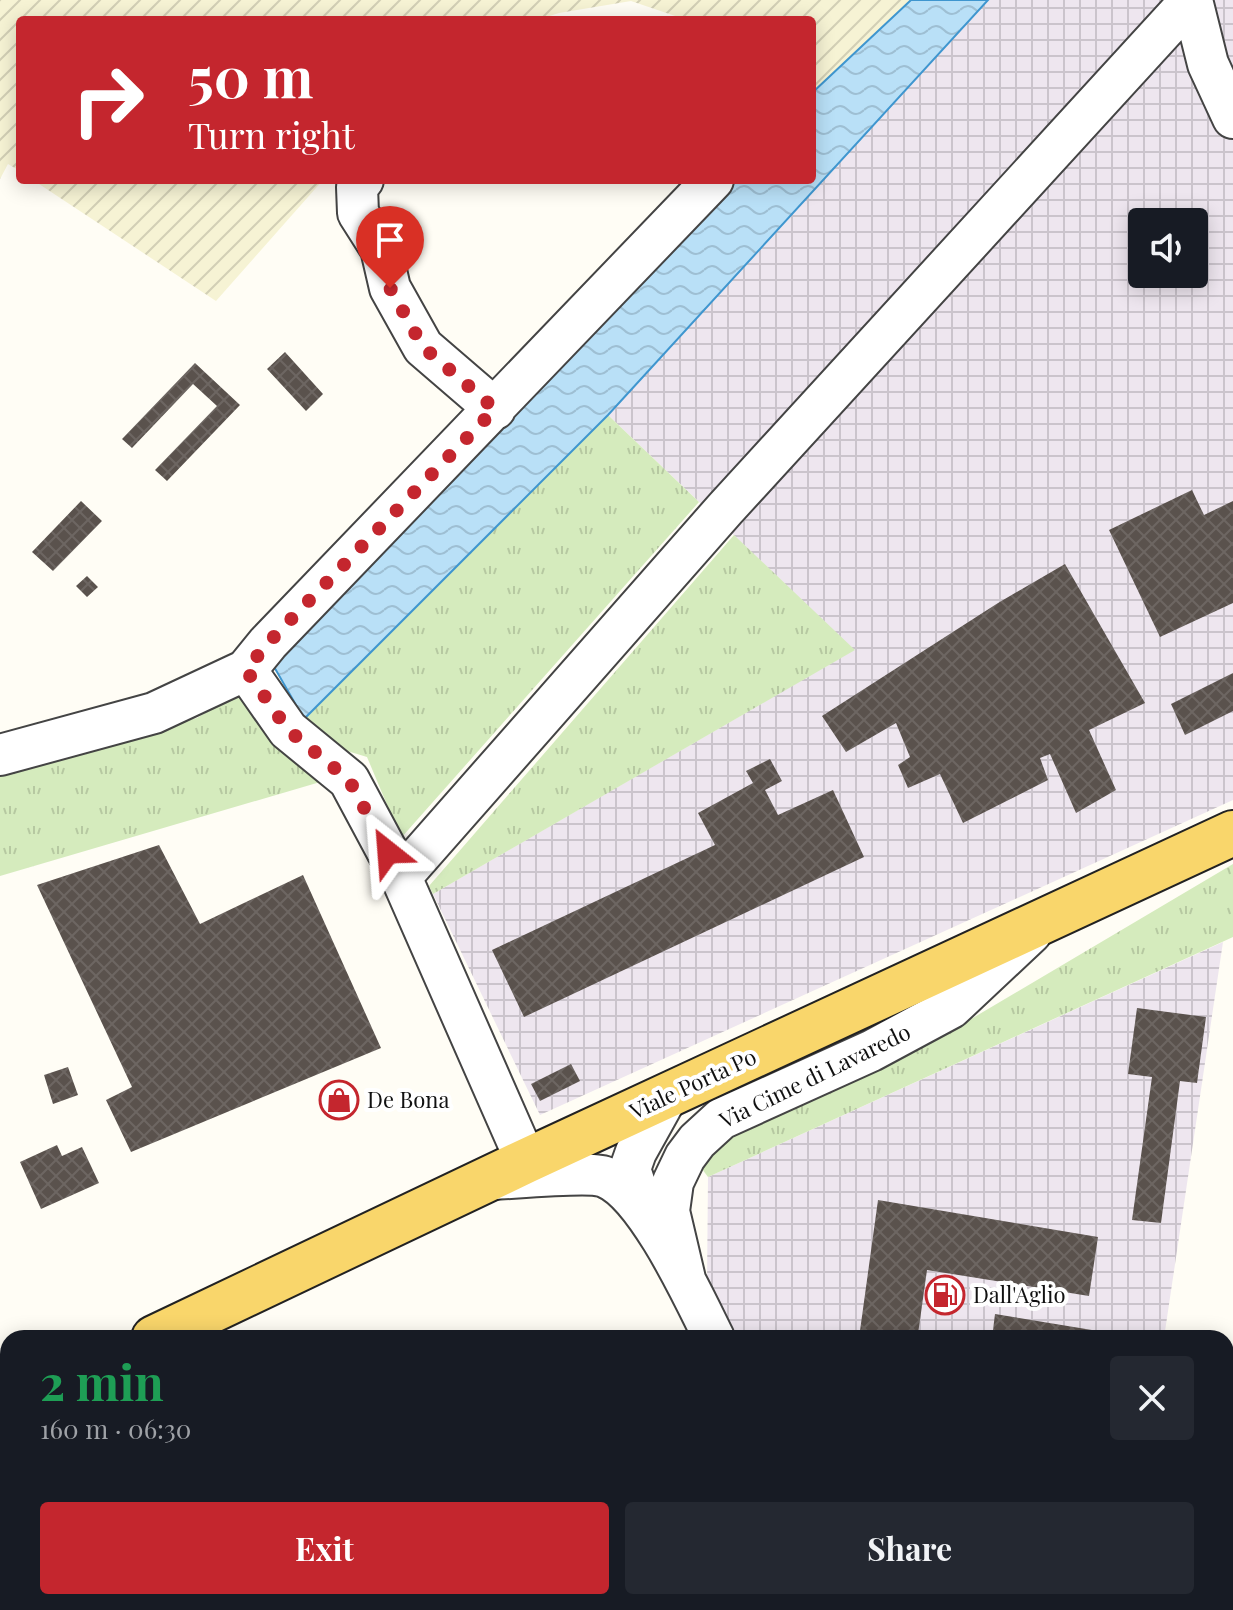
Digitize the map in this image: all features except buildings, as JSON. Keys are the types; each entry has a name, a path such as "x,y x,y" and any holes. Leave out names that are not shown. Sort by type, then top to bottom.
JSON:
{"main road":[{"name":"Viale Porta Po","path":"171,1330 487,1179 1233,833"}],"street":[{"path":"1192,0 1208,64 1233,118"},
{"path":"401,877 725,509 1192,0"},
{"path":"360,184 357,187 358,213 381,249 390,288 423,347 495,409"},
{"path":"0,755 154,713 246,670 268,643 709,184"},
{"path":"246,670 288,730 349,780 401,877 526,1161"},
{"name":"Via Cime di Lavaredo","path":"685,1279 669,1211 673,1182 697,1141 721,1119 871,1051 951,1008 1046,918"},
{"name":"Via Cime di Lavaredo","path":"644,1213 630,1169 666,1098"},
{"name":"Via Cime di Lavaredo","path":"487,1179 603,1176 621,1186 644,1213 685,1279 710,1330"}],"shaded area":[{"path":"0,0 911,0 816,89 816,16 675,16 631,1 550,16 16,16 16,169 8,164 0,179"},
{"path":"988,0 1233,0 1233,800 540,1115 433,894 854,650 608,415"},
{"path":"39,184 319,184 216,301"},
{"path":"1223,942 1165,1330 728,1330 707,1284 708,1177"}],"green space":[{"path":"608,415 699,502 401,838 367,757 334,747 304,719"},
{"path":"734,535 855,650 433,894 429,886"},
{"path":"240,691 327,780 0,876 0,775 31,759 197,718"},
{"path":"1233,864 1233,937 708,1177 702,1169 719,1143 736,1133 939,1038"}],"water":[{"path":"911,0 988,0 608,415 304,719 273,665 724,184 816,184 816,89"}],"place":[{"name":"De Bona","path":"339,1100"},
{"name":"Dall'Aglio","path":"945,1295"}],"route":[{"path":"388,852 349,780 288,730 246,670 268,643 495,409 423,347 390,288"}]}
